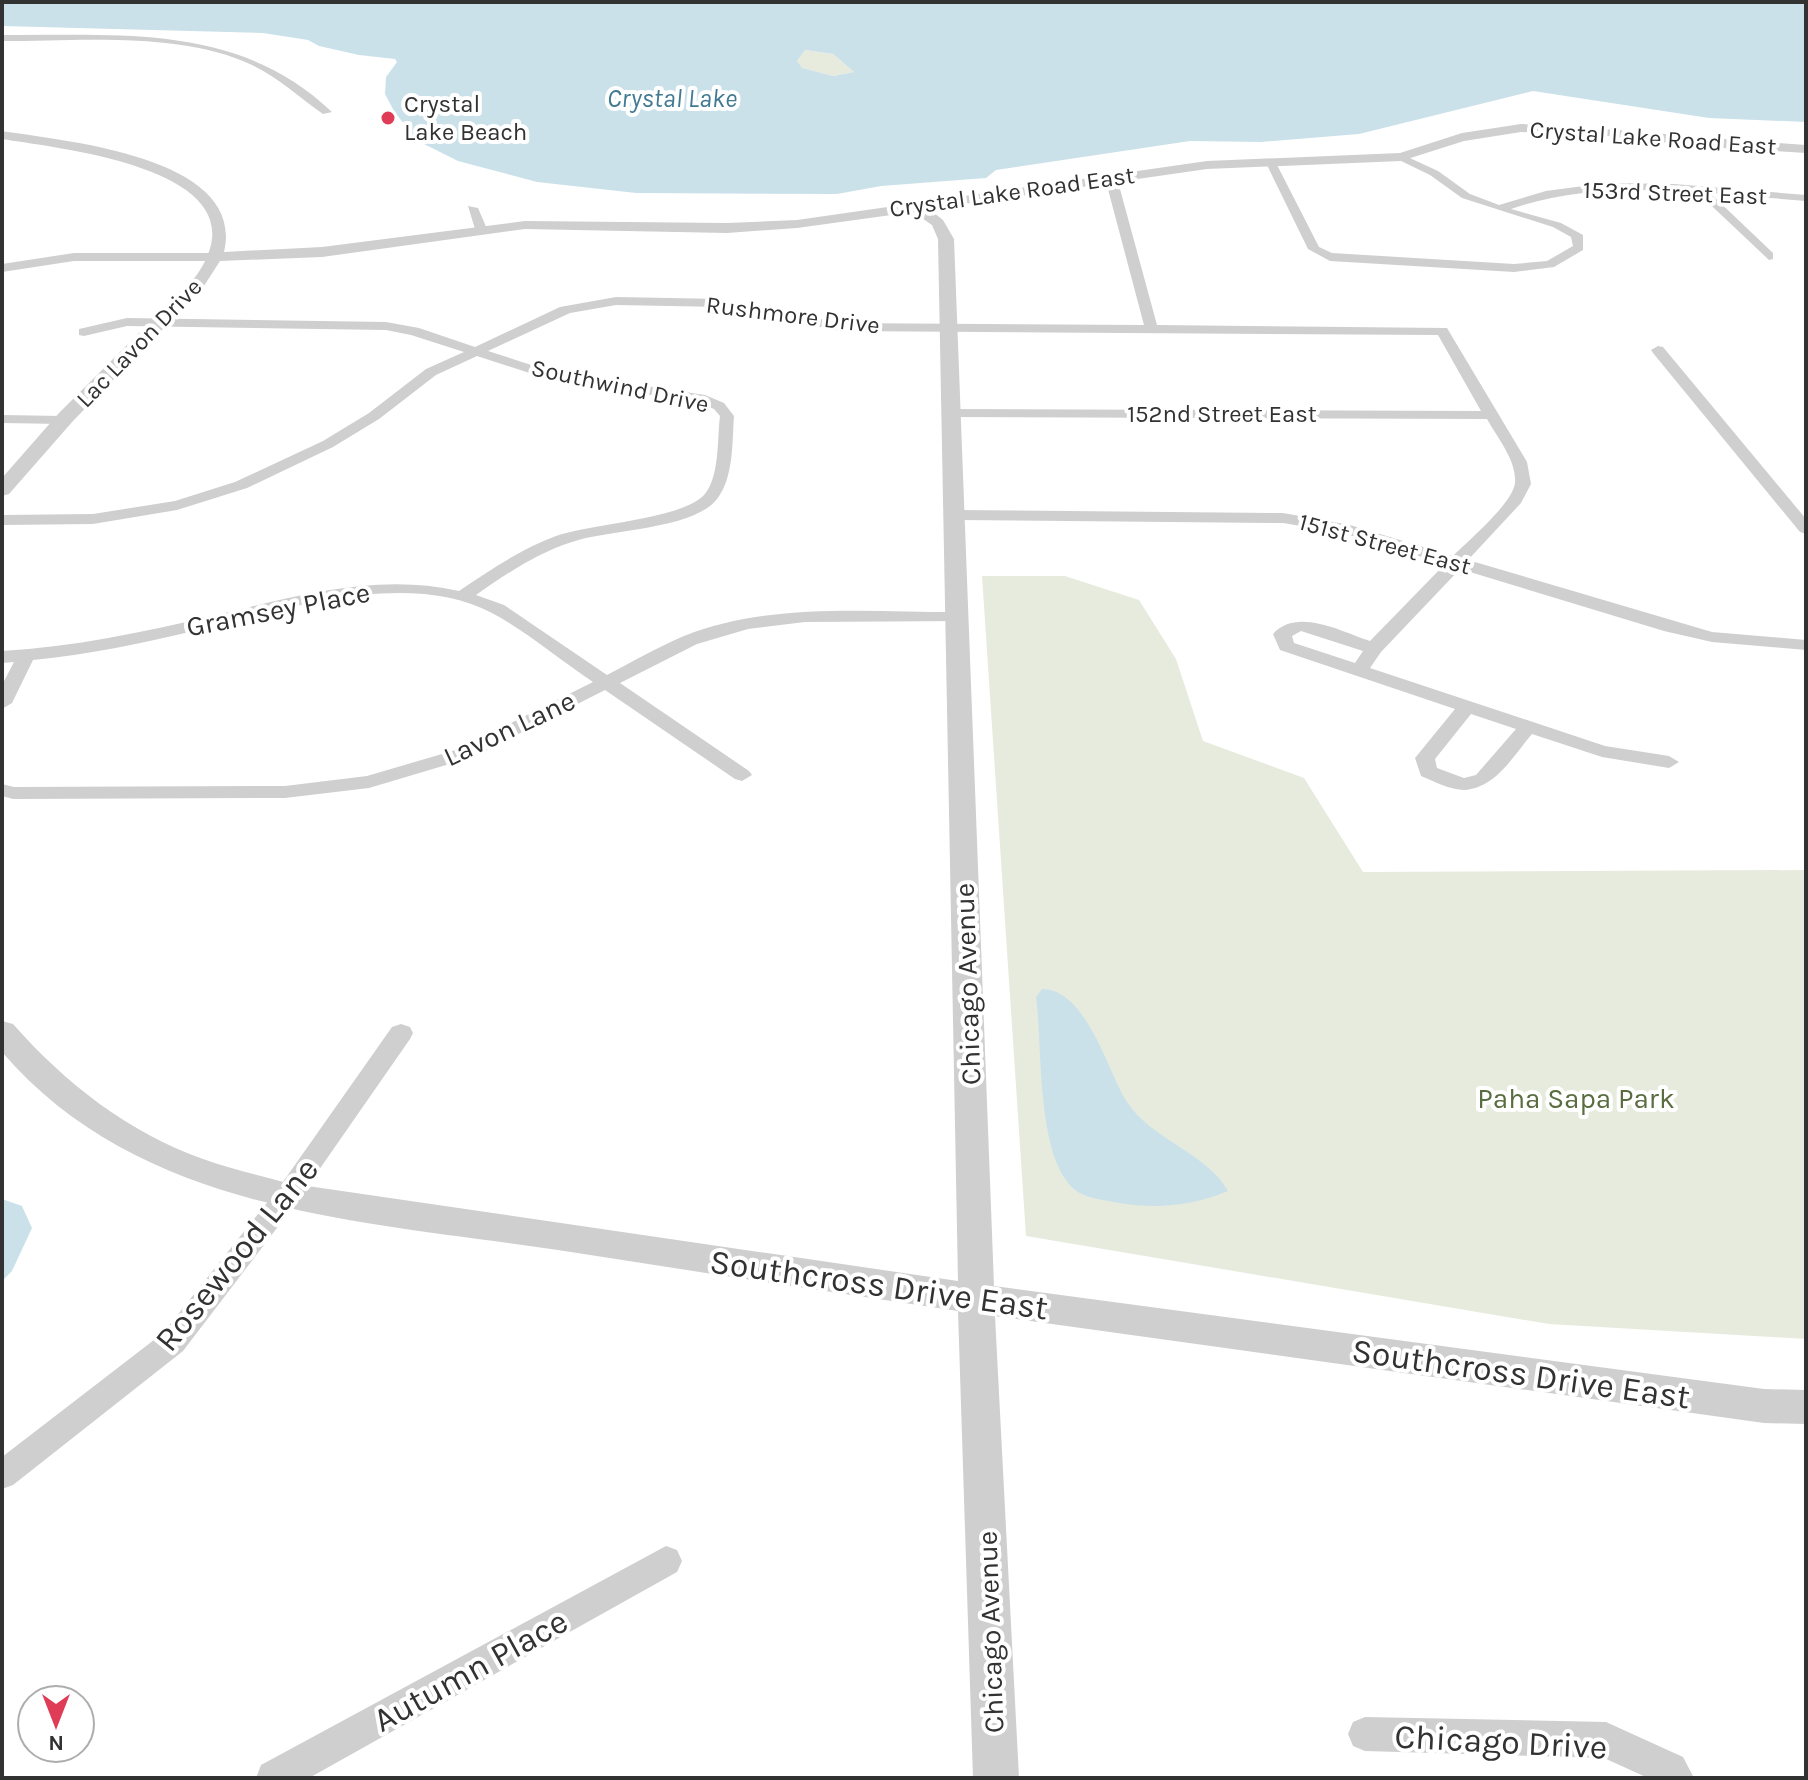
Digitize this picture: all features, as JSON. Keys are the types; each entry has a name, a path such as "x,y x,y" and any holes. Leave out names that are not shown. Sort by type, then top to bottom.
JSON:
{"street":[{"path":"2,38 159,42 226,52 256,63 327,112"},
{"name":"Crystal Lake Road East","path":"215,257 322,252 481,229 574,224 753,227 832,219 1207,165 1401,157 1462,137 1521,128 1599,131 1705,143 1806,149"},
{"name":"Lac Lavon Drive","path":"2,135 119,158 181,181 203,196 216,214 220,236 215,257 207,272 63,420 2,490"},
{"path":"1270,161 1314,249 1330,257 1524,267 1550,264 1579,247 1577,235 1557,225 1466,196 1434,173 1401,157"},
{"path":"1111,178 1152,330"},
{"name":"153rd Street East","path":"1499,209 1546,194 1581,188 1626,187 1806,198"},
{"path":"1702,192 1769,256"},
{"name":"Chicago Avenue","path":"913,205 938,223 946,239 976,1299 996,1778"},
{"path":"472,208 481,229"},
{"path":"2,268 74,257 215,257"},
{"name":"Rushmore Drive","path":"2,520 93,519 177,505 241,485 328,444 374,416 431,372 472,351 565,310 616,301 723,303 840,327 1442,331 1492,415"},
{"name":"Southwind Drive","path":"84,332 127,322 386,326 414,331 551,376 700,398 719,406 727,416 717,489 708,501 682,513 578,534 519,557 465,595"},
{"path":"1658,350 1806,529"},
{"name":"152nd Street East","path":"951,413 1492,415"},
{"path":"1359,670 1374,648 1513,503 1523,484 1519,462 1492,415"},
{"path":"2,419 63,420"},
{"name":"151st Street East","path":"954,515 1283,518 1344,528 1670,627 1712,637 1806,645"},
{"name":"Gramsey Place","path":"2,657 98,644 356,589 417,589 465,595 498,609 742,775"},
{"name":"Lavon Lane","path":"2,790 13,793 285,792 369,782 466,753 691,640 747,624 805,617 957,617"},
{"path":"1374,648 1302,626 1293,627 1282,634 1286,646 1527,728 1602,751 1669,762"},
{"path":"2,703 26,656"},
{"path":"1467,707 1425,758 1428,772 1463,784 1483,779 1527,728"},
{"name":"Southcross Drive East","path":"2,1032 32,1068 90,1118 177,1163 287,1196 976,1299 1764,1406 1806,1407"},
{"name":"Rosewood Lane","path":"2,1475 173,1342 287,1196 401,1033"},
{"name":"Autumn Place","path":"274,1778 666,1561"},
{"name":"Chicago Drive","path":"1365,1734 1606,1740 1670,1770 1676,1778"}],"green space":[{"path":"805,50 833,54 854,72 833,76 801,68 797,61"},
{"name":"Paha Sapa Park","path":"982,576 1065,576 1139,600 1176,659 1203,741 1304,778 1363,872 1806,870 1806,1339 1549,1324 1026,1236"}],"water":[{"name":"Crystal Lake","path":"2,2 1806,2 1806,122 1709,118 1533,91 1359,134 1261,142 1190,141 996,170 986,178 881,186 837,194 636,193 537,182 458,161 416,140 385,94 386,77 397,62 395,59 359,55 319,46 308,40 263,33 2,26","holes":["805,50 833,54 854,72 833,76 802,68 797,61"]},
{"path":"1042,989 1058,993 1084,1017 1127,1102 1138,1115 1207,1166 1228,1191 1188,1203 1133,1205 1082,1194 1064,1177 1054,1156 1044,1102 1036,997"},
{"path":"2,1199 22,1206 32,1228 12,1271 2,1281"}],"place":[{"name":"Crystal Lake Beach","path":"388,118"}]}
